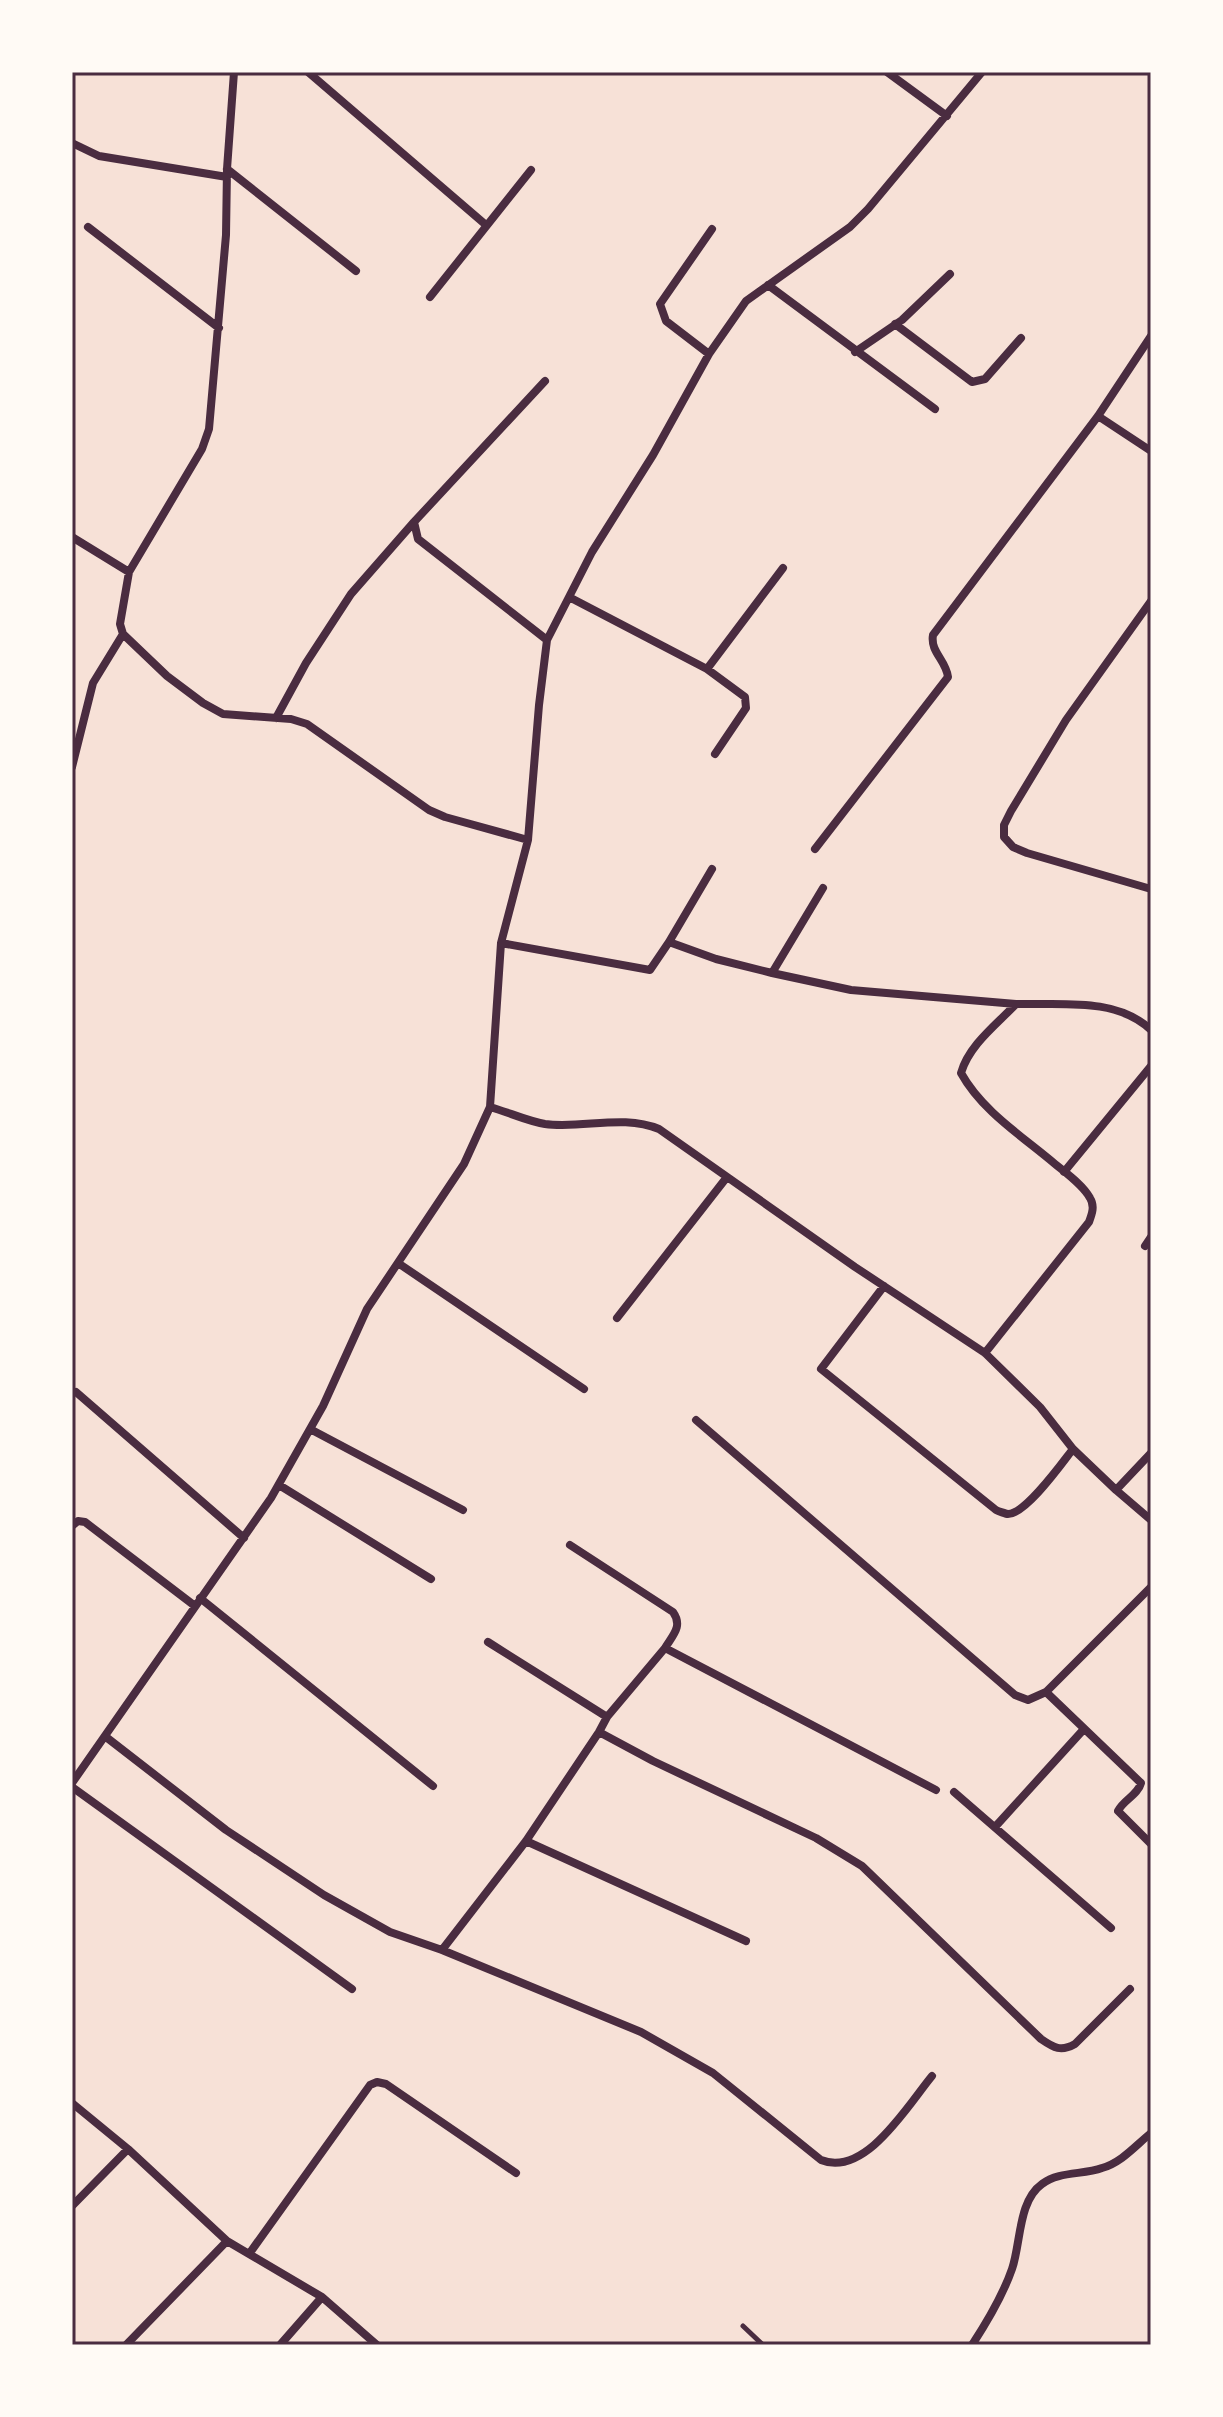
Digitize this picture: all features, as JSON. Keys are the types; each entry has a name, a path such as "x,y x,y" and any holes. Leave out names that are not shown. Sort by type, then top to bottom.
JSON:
{"street":[{"path":"234,72 226,235 212,413 202,449 129,572 120,617 123,634 167,676 213,710 223,714 291,719 307,724 429,810 528,840"},
{"path":"308,72 486,225"},
{"path":"887,72 947,116"},
{"path":"352,1989 72,1785 279,1485 323,1406 367,1309 464,1164 490,1107 501,943 528,840 547,640 592,552 653,455 709,354 746,301 850,227 982,72"},
{"path":"72,143 99,156 227,173 356,271"},
{"path":"430,297 531,170"},
{"path":"88,227 219,328"},
{"path":"709,354 666,321 660,304 712,229"},
{"path":"855,352 895,324 950,274"},
{"path":"768,285 935,409"},
{"path":"895,324 972,382 985,379 1021,338"},
{"path":"815,849 948,677 942,659 933,647 933,635 1098,416 1151,336"},
{"path":"276,718 306,663 351,594 545,381"},
{"path":"1098,416 1151,451"},
{"path":"414,522 418,539 547,640"},
{"path":"72,537 129,572"},
{"path":"707,669 783,568"},
{"path":"569,597 707,669 747,701 746,708 715,754"},
{"path":"1151,601 1066,720 1004,825 1004,837 1013,847 1151,889"},
{"path":"72,767 93,683 123,634"},
{"path":"501,943 650,970 712,869"},
{"path":"772,973 823,888"},
{"path":"669,942 716,959 851,990 1016,1004 1097,1006 1142,1021 1151,1030"},
{"path":"985,1353 1089,1222 1093,1212 1092,1201 1064,1172 985,1105 961,1073 973,1049 1016,1004"},
{"path":"1064,1172 1151,1066"},
{"path":"490,1107 544,1124 647,1124 659,1129 985,1353 1040,1407 1073,1449 1151,1520"},
{"path":"617,1318 727,1177"},
{"path":"398,1263 584,1389"},
{"path":"884,1286 821,1369 996,1510 1007,1514 1016,1512 1028,1503 1073,1449"},
{"path":"76,1392 244,1538"},
{"path":"696,1420 1015,1695 1028,1700 1046,1692 1151,1587"},
{"path":"310,1429 463,1510"},
{"path":"1116,1490 1151,1453"},
{"path":"279,1485 431,1579"},
{"path":"72,1526 78,1521 85,1522 197,1602 433,1786"},
{"path":"442,1950 526,1841 607,1717 665,1648 678,1627 679,1621 673,1612 570,1545"},
{"path":"488,1642 607,1717"},
{"path":"665,1648 936,1790"},
{"path":"1046,1692 1141,1783 1140,1788 1118,1811 1151,1844"},
{"path":"995,1827 1084,1729"},
{"path":"599,1732 816,1838 862,1866 1041,2039 1056,2049 1066,2049 1075,2044 1130,1989"},
{"path":"106,1737 226,1830 324,1895 390,1932 442,1950 641,2032 713,2073 821,2160 830,2163 850,2161 875,2146 932,2076"},
{"path":"954,1792 1111,1928"},
{"path":"526,1841 746,1941"},
{"path":"249,2254 370,2085 377,2082 386,2084 516,2173"},
{"path":"72,2103 128,2149 227,2241 322,2297 377,2345"},
{"path":"972,2345 1012,2269 1032,2194 1043,2183 1061,2176 1101,2169 1121,2160 1151,2133"},
{"path":"72,2206 128,2149"},
{"path":"126,2345 227,2241"},
{"path":"280,2345 322,2297"}],"lane":[{"path":"743,2326 763,2345"}]}
